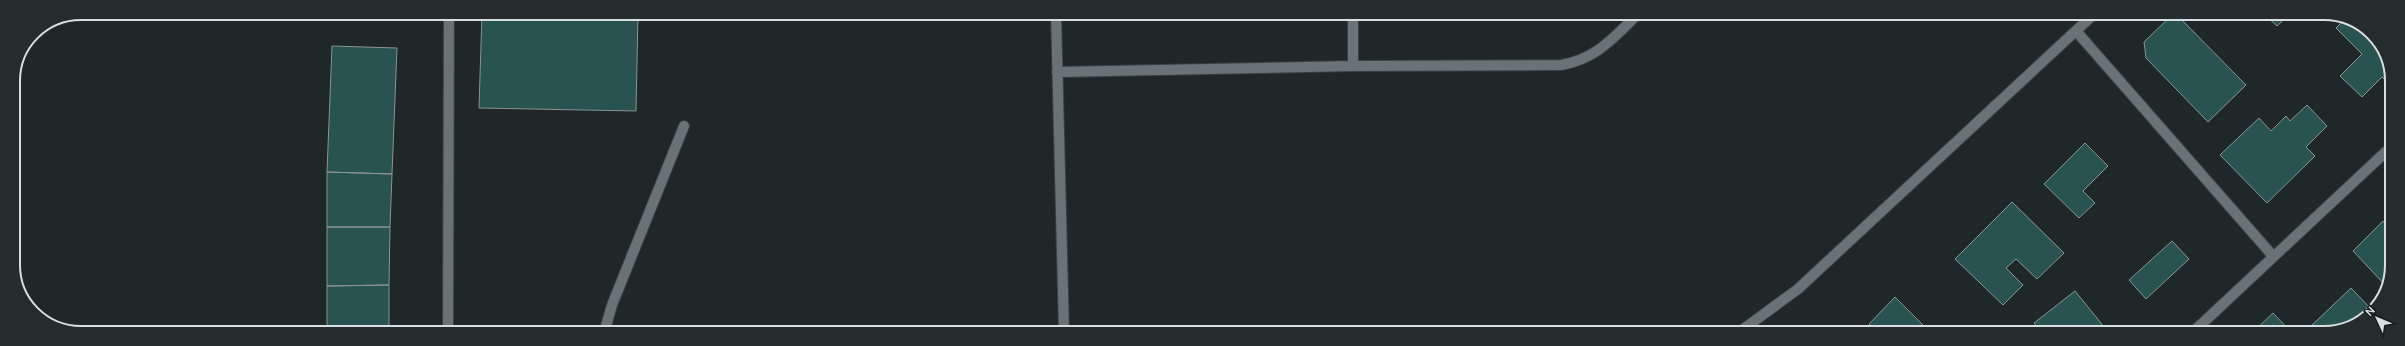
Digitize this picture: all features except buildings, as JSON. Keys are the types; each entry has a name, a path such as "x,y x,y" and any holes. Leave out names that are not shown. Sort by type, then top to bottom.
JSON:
{"street":[{"path":"448,326 449,20"},
{"path":"1056,20 1064,326"},
{"path":"1353,20 1353,66"},
{"path":"1057,72 1353,66 1561,64 1578,62 1599,51 1632,20"},
{"path":"1748,326 1798,289 2088,20"},
{"path":"2076,31 2273,256"},
{"path":"606,326 612,305 684,126"},
{"path":"2199,326 2385,153"}]}
